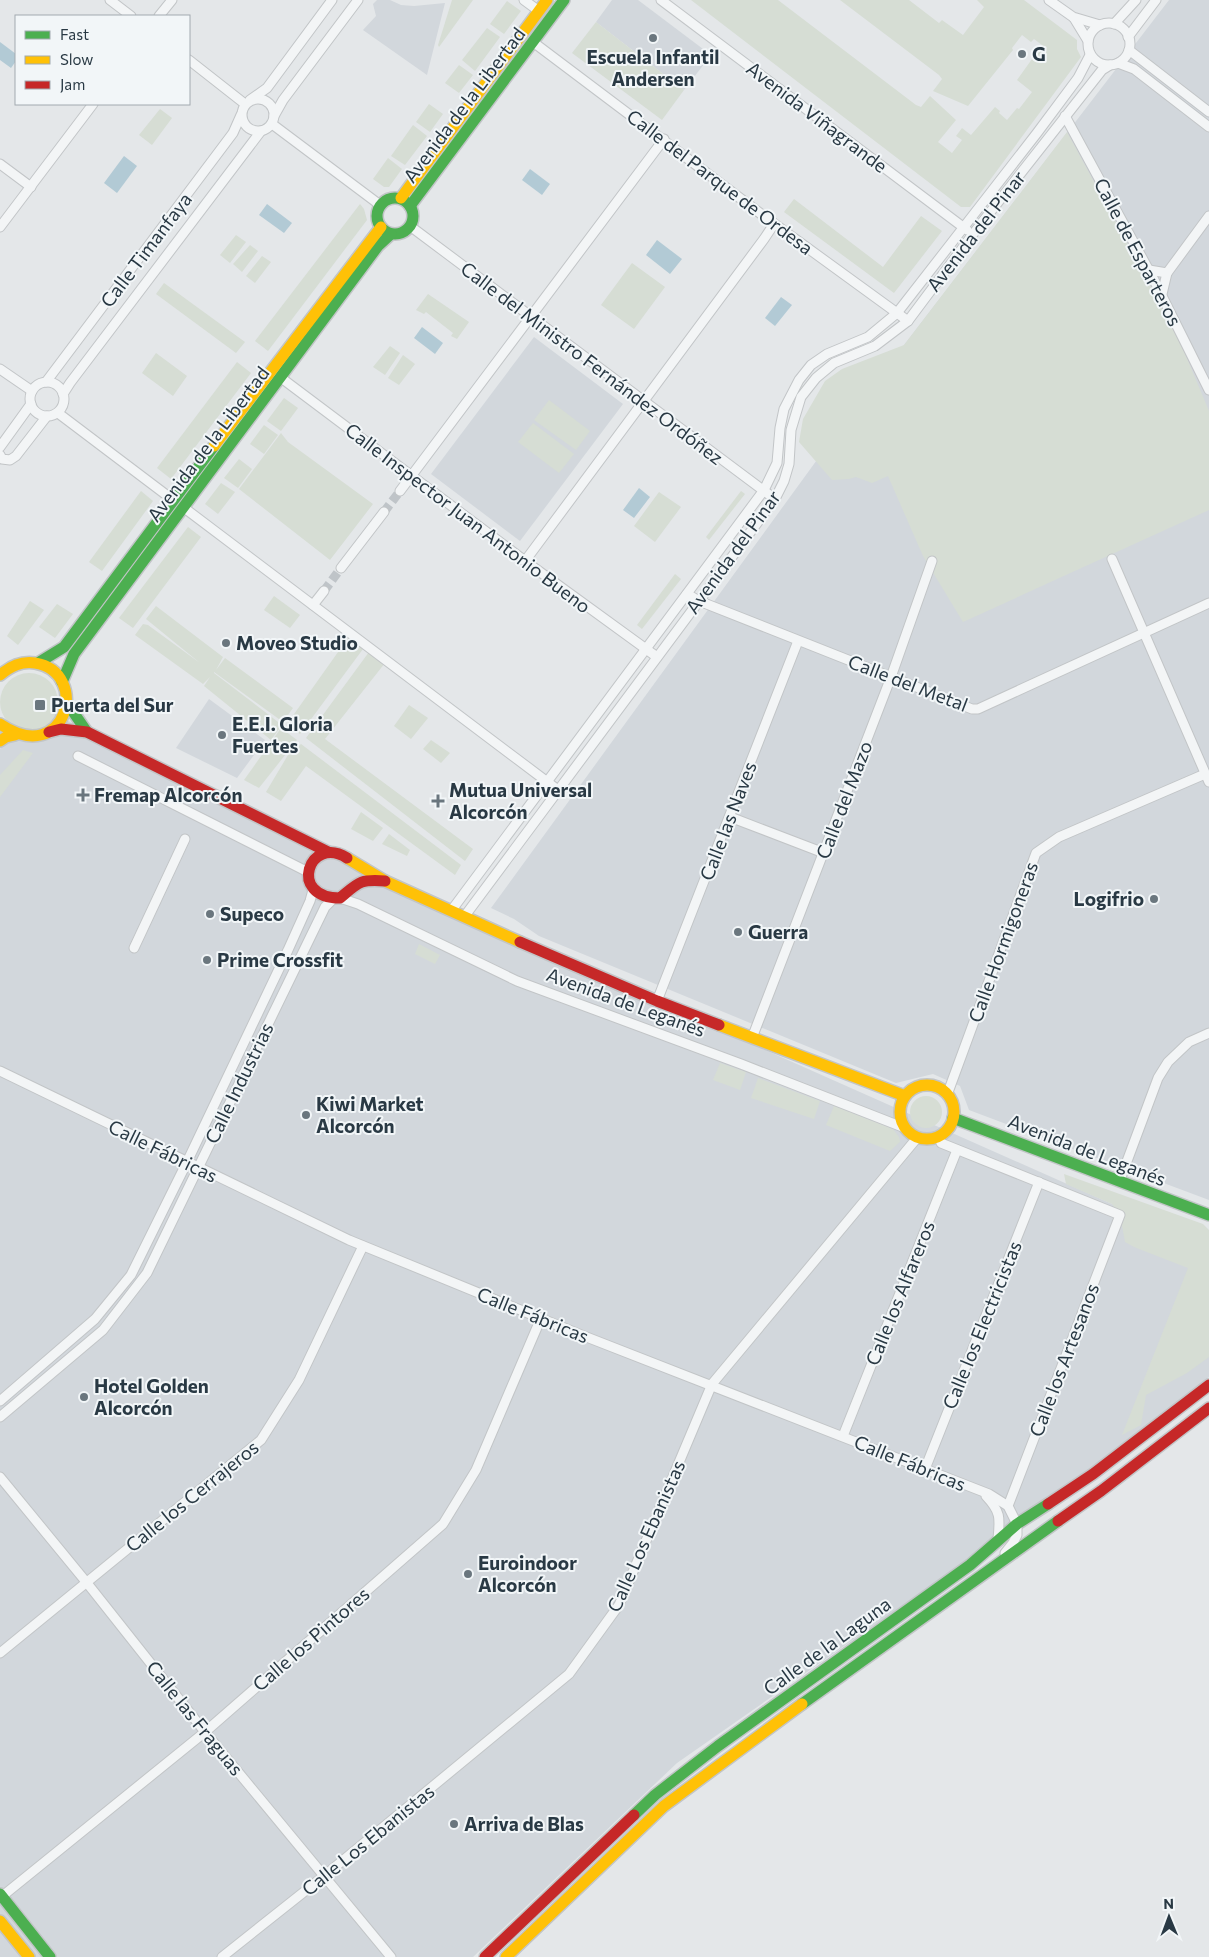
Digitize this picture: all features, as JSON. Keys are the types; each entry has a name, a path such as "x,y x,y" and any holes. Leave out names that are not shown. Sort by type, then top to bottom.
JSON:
{"street":[{"path":"110,0 130,15"},
{"path":"160,15 172,0"},
{"path":"332,0 267,88 248,102 241,115 246,126 250,129 261,131 273,120 283,100 358,0"},
{"path":"524,0 539,11"},
{"name":"Avenida de la Libertad","path":"401,198 547,0"},
{"name":"Avenida de la Libertad","path":"410,206 564,0"},
{"name":"Avenida Viñagrande","path":"661,0 973,234"},
{"path":"1049,0 1073,17 1100,25 1114,24 1125,31 1128,37 1129,50 1125,58 1114,64"},
{"path":"1114,24 1136,0"},
{"path":"1128,37 1156,0"},
{"path":"1073,17 1088,41 1090,55 1096,61 1134,69 1209,126"},
{"path":"1088,41 1094,29 1100,25"},
{"name":"Calle del Parque de Ordesa","path":"533,42 772,222 908,320"},
{"path":"1129,50 1209,112"},
{"name":"Avenida del Pinar","path":"451,911 764,490 776,463 784,409 790,394 799,380 811,365 827,354 868,337 897,313 1078,78 1090,55"},
{"path":"190,61 248,102"},
{"name":"Avenida del Pinar","path":"464,917 775,499 784,481 789,464 792,430 801,397 816,378 834,363 875,346 908,320 1102,70 1114,64"},
{"path":"248,102 257,98 264,99 270,103 274,109 273,120"},
{"path":"0,227 92,105"},
{"name":"Calle Timanfaya","path":"46,382 234,133 241,115"},
{"name":"Calle de Esparteros","path":"1065,116 1162,294 1209,390"},
{"path":"273,120 380,205"},
{"name":"Calle Timanfaya","path":"64,394 75,375 261,131"},
{"path":"400,491 664,139"},
{"path":"0,164 31,187"},
{"path":"389,198 401,198 410,206 413,216 410,226 402,233 391,234 380,227 376,216 380,205 389,198"},
{"path":"1162,294 1167,273 1209,216"},
{"path":"524,561 764,239 772,227 772,222"},
{"name":"Calle del Ministro Fernández Ordóñez","path":"410,226 775,499"},
{"name":"Avenida de la Libertad","path":"62,682 74,654 269,372 380,227"},
{"name":"Avenida de la Libertad","path":"38,663 64,647 280,376 378,246 391,234"},
{"path":"1151,274 1167,273"},
{"path":"0,369 32,391"},
{"name":"Calle Inspector Juan Antonio Bueno","path":"280,376 524,561 657,657"},
{"path":"46,382 54,383 64,394 62,408 58,413 47,416 41,415 34,410 31,404 32,391 36,386 46,382"},
{"path":"0,447 31,404"},
{"path":"58,413 558,790"},
{"path":"0,455 2,459 10,460 16,456 47,416"},
{"path":"341,568 384,512"},
{"path":"1112,559 1207,778"},
{"name":"Calle del Mazo","path":"752,1038 891,677 932,561"},
{"path":"313,605 324,591"},
{"name":"Calle del Metal","path":"687,594 699,601 965,707 978,709 1209,603"},
{"name":"Calle las Naves","path":"657,1001 798,641"},
{"path":"0,675 6,669 16,664 27,662 38,663 56,673 65,688 66,703 64,715 49,732"},
{"path":"66,703 87,732"},
{"path":"0,724 15,735 26,738 37,737 61,729 87,732 300,838 328,852 340,853 350,860 355,870 355,880 350,890 337,898 319,895 313,890 309,882 310,867 307,848 300,838"},
{"path":"0,741 15,735"},
{"path":"78,756 310,867"},
{"name":"Calle Hormigoneras","path":"947,1095 1036,853 1059,837 1207,778"},
{"path":"730,817 824,853"},
{"path":"134,948 185,839"},
{"path":"310,867 319,855 328,852"},
{"name":"Avenida de Leganés","path":"350,860 385,881 488,930 657,1001 905,1096"},
{"name":"Avenida de Leganés","path":"350,890 359,882 369,880 385,881"},
{"name":"Calle Industrias","path":"0,1401 95,1319 131,1275 288,950 313,890"},
{"name":"Avenida de Leganés","path":"337,898 358,904 517,981 741,1064 905,1128"},
{"name":"Calle Industrias","path":"0,1417 103,1330 147,1273 325,907 337,898"},
{"path":"1120,1180 1158,1078 1168,1062 1189,1042 1209,1033"},
{"name":"Calle Fábricas","path":"0,1071 219,1179 363,1246 983,1492 1008,1506"},
{"path":"931,1086 940,1089 947,1095 954,1110 953,1118 947,1130 939,1136 927,1139 917,1138 905,1128 900,1115 900,1107 905,1096 913,1089 931,1086"},
{"name":"Avenida de Leganés","path":"953,1118 1209,1215"},
{"path":"939,1136 941,1143 1039,1182"},
{"name":"Calle Los Ebanistas","path":"222,1957 324,1876 569,1674 619,1605 712,1384 917,1138"},
{"name":"Calle los Alfareros","path":"843,1436 958,1150"},
{"name":"Calle los Artesanos","path":"1008,1506 1120,1215 1039,1182"},
{"name":"Calle los Electricistas","path":"925,1469 1039,1182"},
{"name":"Calle los Cerrajeros","path":"0,1653 261,1440 298,1380 363,1246"},
{"name":"Calle los Pintores","path":"1,1896 205,1732 443,1524 476,1470 541,1318"},
{"name":"Calle de la Laguna","path":"485,1957 655,1795 718,1746 970,1565 1017,1524 1093,1474 1209,1386"},
{"name":"Calle de la Laguna","path":"506,1957 664,1806 990,1568 1102,1490 1209,1408"},
{"name":"Calle las Fraguas","path":"0,1477 205,1732 391,1957"},
{"path":"983,1492 999,1511 998,1539"},
{"path":"990,1568 1014,1543 1017,1535 1017,1524 1008,1506"},
{"path":"1,1896 50,1957"},
{"path":"0,1921 29,1957"}],"shaded area":[{"path":"377,0 390,0 401,5 414,6 445,3 427,75 363,30 376,16 373,4"},
{"path":"452,0 473,0 439,47 438,45"},
{"name":"Escuela Infantil Andersen","path":"612,0 638,0 711,55 684,90 596,22"},
{"path":"691,0 778,0 916,105 921,107 930,96 956,120 938,142 952,153 962,140 956,136 962,128 971,135 995,107 1007,120 1017,108 1019,109 1032,92 1017,80 1042,45 1034,39 1031,42 1022,35 1012,48 1013,50 968,106 933,91 942,79 939,75 840,0 909,0 939,23 942,20 963,35 984,7 977,0 1024,0 1077,40 1077,49 1081,57 970,207 961,207"},
{"path":"1169,0 1209,0 1209,1200 969,1110 960,1086 933,1074 896,1083 539,936 514,919 491,908 838,431"},
{"path":"507,1 521,11 504,34 490,24"},
{"path":"596,22 684,90 662,120 572,53"},
{"path":"487,28 500,37 475,71 462,60"},
{"path":"459,65 473,75 459,93 445,83"},
{"path":"429,104 443,114 430,132 416,122"},
{"path":"160,109 172,118 152,145 139,135"},
{"path":"413,125 427,136 405,165 391,156"},
{"path":"1067,132 1178,337 1209,411 1209,510 963,622 923,556 888,476 872,483 856,477 832,480 799,442 803,419 825,381 842,369 904,345"},
{"path":"388,158 402,169 389,187 384,187 373,179"},
{"path":"794,199 883,267 921,216 942,231 894,293 784,212"},
{"path":"360,204 364,209 367,220 268,351 255,341"},
{"path":"236,235 246,242 230,263 220,255"},
{"path":"250,245 258,251 242,272 233,264"},
{"path":"262,256 271,262 255,283 246,276"},
{"path":"632,263 665,287 634,329 601,305"},
{"path":"164,283 245,342 236,353 156,294"},
{"path":"428,294 469,322 457,339 451,336 453,333 426,312 424,314 416,310"},
{"path":"534,337 623,404 520,541 431,474"},
{"path":"390,346 400,353 385,375 373,367"},
{"path":"156,353 187,376 173,396 142,373"},
{"path":"403,355 415,364 399,385 388,378"},
{"path":"237,362 251,373 171,479 157,468"},
{"path":"284,398 298,408 281,431 267,421"},
{"path":"549,400 590,431 576,450 534,420"},
{"path":"533,423 574,454 559,473 518,442"},
{"path":"264,425 278,435 264,454 250,444"},
{"path":"281,433 288,442 373,504 330,560 239,489"},
{"path":"239,459 252,469 238,488 224,478"},
{"path":"221,483 235,492 218,514 205,504"},
{"path":"141,491 153,501 102,571 89,562"},
{"path":"741,491 745,494 709,540 706,537"},
{"path":"659,492 681,507 655,542 634,526"},
{"path":"188,527 201,537 133,628 119,618"},
{"path":"675,574 681,579 642,629 637,625"},
{"path":"274,596 300,615 290,628 264,610"},
{"path":"30,601 44,610 18,645 7,636"},
{"path":"57,604 73,614 55,638 39,627"},
{"path":"156,606 223,657 216,670 225,658 293,708 283,722 214,672 282,725 271,740 204,686 210,677 203,684 135,635 143,624 148,625 200,663 146,619"},
{"path":"348,638 363,649 300,734 287,724"},
{"path":"369,652 385,663 325,739 473,849 465,861 306,738"},
{"path":"23,673 35,673 50,681 58,696 58,708 50,723 35,731 23,731 8,723 0,708 0,696 8,681"},
{"name":"E.E.I. Gloria Fuertes","path":"209,699 265,740 237,778 176,748"},
{"path":"30,701 338,860 1209,1247 1209,1377 1126,1449 677,1763 473,1957 0,1957 0,749"},
{"path":"409,705 428,718 411,739 394,726"},
{"path":"281,728 297,740 259,788 244,780"},
{"path":"431,740 450,753 441,763 423,749"},
{"path":"301,744 461,865 455,875 306,766 281,801 266,792 288,755"},
{"path":"23,750 33,753 0,797 0,775"},
{"path":"361,812 383,828 373,841 351,829"},
{"path":"389,834 410,850 407,856 382,844"},
{"path":"419,944 440,955 435,964 415,954"},
{"path":"720,1063 746,1072 740,1090 713,1080"},
{"path":"758,1078 820,1101 814,1119 751,1098"},
{"path":"926,1096 932,1097 937,1101 941,1106 941,1118 937,1123 932,1127 926,1128 920,1127 915,1123 911,1118 910,1112 911,1106 915,1101 920,1097"},
{"path":"834,1106 893,1129 900,1142 890,1151 826,1125"},
{"path":"1064,1174 1203,1224 1209,1230 1209,1357 1187,1373 1146,1395 1141,1425 1122,1435 1188,1268 1125,1242 1120,1215 1112,1204 1066,1184"}],"water":[{"path":"0,42 15,53 15,62 11,68 0,60"},
{"path":"124,156 137,166 117,193 104,183"},
{"path":"530,169 550,184 542,195 522,180"},
{"path":"267,204 292,223 284,233 259,215"},
{"path":"657,240 682,259 670,274 646,255"},
{"path":"781,297 792,305 775,326 765,318"},
{"path":"422,327 443,343 435,354 414,338"},
{"path":"639,488 650,497 634,518 623,510"}],"tunnel":[{"path":"384,512 400,491"},
{"path":"324,591 341,568"}],"traffic: fast":[{"path":"410,206 564,0"},
{"path":"395,198 402,199 408,203 412,209 413,216 412,223 408,229 402,233 395,234 388,233 382,229 378,223 377,216 378,209 382,203 388,199 395,198"},
{"path":"62,682 74,654 378,246 391,234"},
{"path":"38,663 64,647 214,446"},
{"path":"67,703 87,732"},
{"path":"953,1118 1209,1215"},
{"path":"634,1815 655,1795 718,1746 970,1565 1017,1524 1048,1504"},
{"path":"802,1704 1058,1521"},
{"path":"0,1894 50,1957"}],"traffic: slow":[{"path":"401,198 547,0"},
{"path":"214,446 381,227"},
{"path":"0,675 16,665 35,663 52,670 63,683 66,698 64,714 55,727 42,735 23,735 0,724"},
{"path":"0,741 15,735"},
{"path":"347,858 385,881 520,942"},
{"path":"719,1025 905,1096"},
{"path":"927,1085 937,1087 946,1093 952,1102 954,1112 952,1122 946,1131 937,1137 927,1139 917,1137 908,1131 902,1122 900,1112 902,1102 908,1093 917,1087 927,1085"},
{"path":"506,1957 664,1806 802,1704"},
{"path":"0,1921 29,1957"}],"traffic: jam":[{"path":"49,732 61,729 87,732 328,852"},
{"path":"347,858 334,853 322,854 314,860 309,869 309,879 313,888 324,895 340,898 352,888 365,881 385,881"},
{"path":"520,942 657,1001 719,1025"},
{"path":"1048,1504 1093,1474 1209,1385"},
{"path":"1058,1521 1101,1491 1209,1408"},
{"path":"485,1957 634,1815"}],"place":[{"name":"Escuela Infantil Andersen","path":"653,38"},
{"name":"G","path":"1022,54"},
{"name":"Moveo Studio","path":"226,643"},
{"name":"Puerta del Sur","path":"40,705"},
{"name":"E.E.I. Gloria Fuertes","path":"222,735"},
{"name":"Fremap Alcorcón","path":"83,795"},
{"name":"Mutua Universal Alcorcón","path":"438,801"},
{"name":"Logifrio","path":"1154,899"},
{"name":"Supeco","path":"210,914"},
{"name":"Guerra","path":"738,932"},
{"name":"Prime Crossfit","path":"207,960"},
{"name":"Kiwi Market Alcorcón","path":"306,1115"},
{"name":"Hotel Golden Alcorcón","path":"84,1397"},
{"name":"Euroindoor Alcorcón","path":"468,1574"},
{"name":"Arriva de Blas","path":"454,1824"}]}
